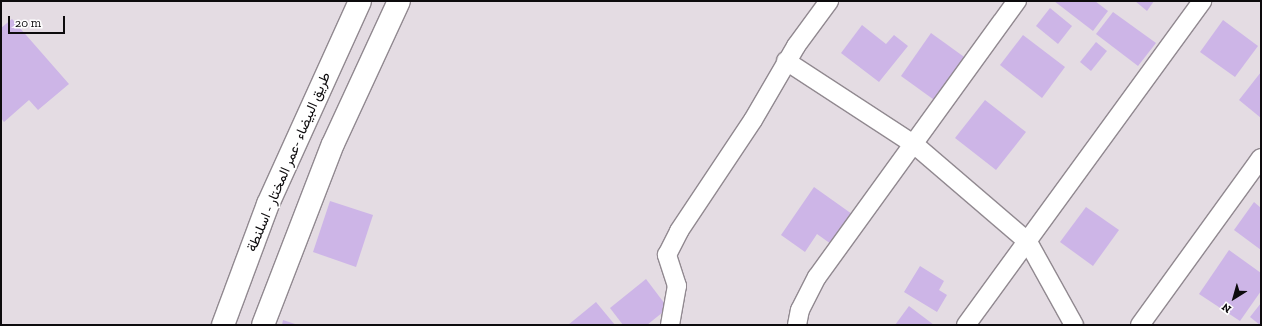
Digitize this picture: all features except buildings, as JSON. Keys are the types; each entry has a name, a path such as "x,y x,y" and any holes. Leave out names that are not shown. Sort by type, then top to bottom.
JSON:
{"main road":[{"name":"طريق البيضاء -عمر المختار - اسلنطة","path":"223,325 268,204 360,1"},
{"path":"263,325 333,144 399,1"}],"street":[{"path":"670,325 677,286 667,255 786,61 829,1"},
{"path":"798,325 800,310 817,277 915,145 1017,1"},
{"path":"966,325 1028,242 1202,1"},
{"path":"786,61 915,145 1028,242 1074,325"},
{"path":"1140,325 1261,158"}]}
